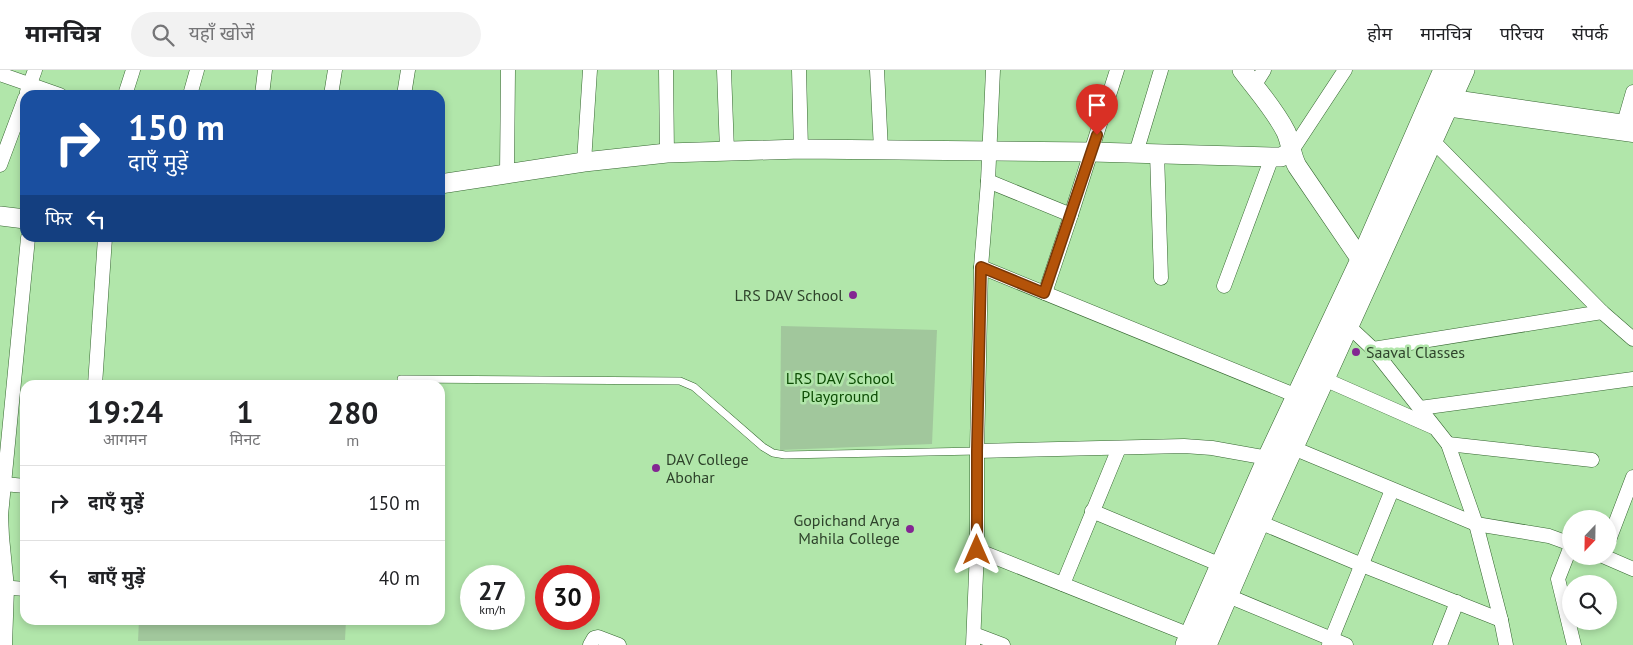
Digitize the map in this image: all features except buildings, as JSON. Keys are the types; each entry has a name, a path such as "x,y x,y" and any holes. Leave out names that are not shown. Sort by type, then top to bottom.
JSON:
{"main road":[{"path":"1194,642 1219,592 1251,518 1279,449 1297,396 1342,320 1432,140 1444,70"},
{"path":"1279,449 1324,379 1361,260 1440,102 1464,70"},
{"path":"1219,592 1221,565 1251,518"}],"street":[{"path":"28,90 35,70"},
{"path":"127,90 132,70"},
{"path":"191,90 197,70"},
{"path":"263,90 265,70"},
{"path":"332,90 335,70"},
{"path":"405,90 408,70"},
{"path":"506,174 508,70"},
{"path":"584,162 590,70"},
{"path":"666,70 667,153"},
{"path":"724,70 727,151"},
{"path":"799,70 801,149"},
{"path":"877,70 882,150"},
{"path":"993,70 988,182 981,267 977,550 973,639 1003,645"},
{"path":"1044,293 1092,152 1117,70"},
{"path":"1136,153 1161,70"},
{"path":"1242,70 1286,131 1290,139 1291,152 1296,166 1361,260"},
{"path":"1254,86 1264,70"},
{"path":"445,183 584,162 667,153 727,151 801,149 1281,156 1291,152 1345,70"},
{"path":"0,74 24,90"},
{"path":"1440,102 1628,128 1633,92"},
{"path":"0,165 20,111"},
{"path":"1432,140 1602,312 1633,339"},
{"path":"1157,153 1160,278"},
{"path":"1224,286 1272,157"},
{"path":"988,182 1071,215"},
{"path":"0,216 20,218"},
{"path":"5,645 1,515 28,242"},
{"path":"95,380 105,242"},
{"path":"981,267 1297,396"},
{"path":"1373,349 1602,312"},
{"path":"1342,320 1373,349 1448,444 1476,524 1506,645"},
{"path":"1324,379 1436,429"},
{"path":"1420,408 1633,379"},
{"path":"1448,444 1592,460"},
{"path":"977,451 1184,446 1279,449 1392,490 1476,524 1549,536 1562,541"},
{"path":"1063,584 1119,448"},
{"path":"1618,516 1633,477"},
{"path":"4,484 20,486"},
{"path":"1330,642 1392,490"},
{"path":"1092,511 1221,565"},
{"path":"1251,518 1362,565 1501,620"},
{"path":"977,550 1063,584 1194,642"},
{"path":"1618,562 1633,569"},
{"path":"1563,565 1558,579 1574,645"},
{"path":"4,587 20,589"},
{"path":"1219,592 1330,642 1346,645"},
{"path":"1440,645 1457,602"},
{"path":"590,645 594,638 598,637 619,645"}],"lane":[{"path":"401,379 680,381 694,387 763,447 773,453 785,455 977,451"}],"green space":[{"name":"LRS DAV School Playground","path":"781,326 937,330 932,444 780,450"},
{"path":"139,625 346,625 345,640 138,641"}],"place":[{"name":"LRS DAV School","path":"853,295"},
{"name":"Saaval Classes","path":"1356,352"},
{"name":"DAV College Abohar","path":"656,468"},
{"name":"Gopichand Arya Mahila College","path":"910,529"}],"route":[{"path":"977,550 981,267 1044,293 1097,135"}]}
